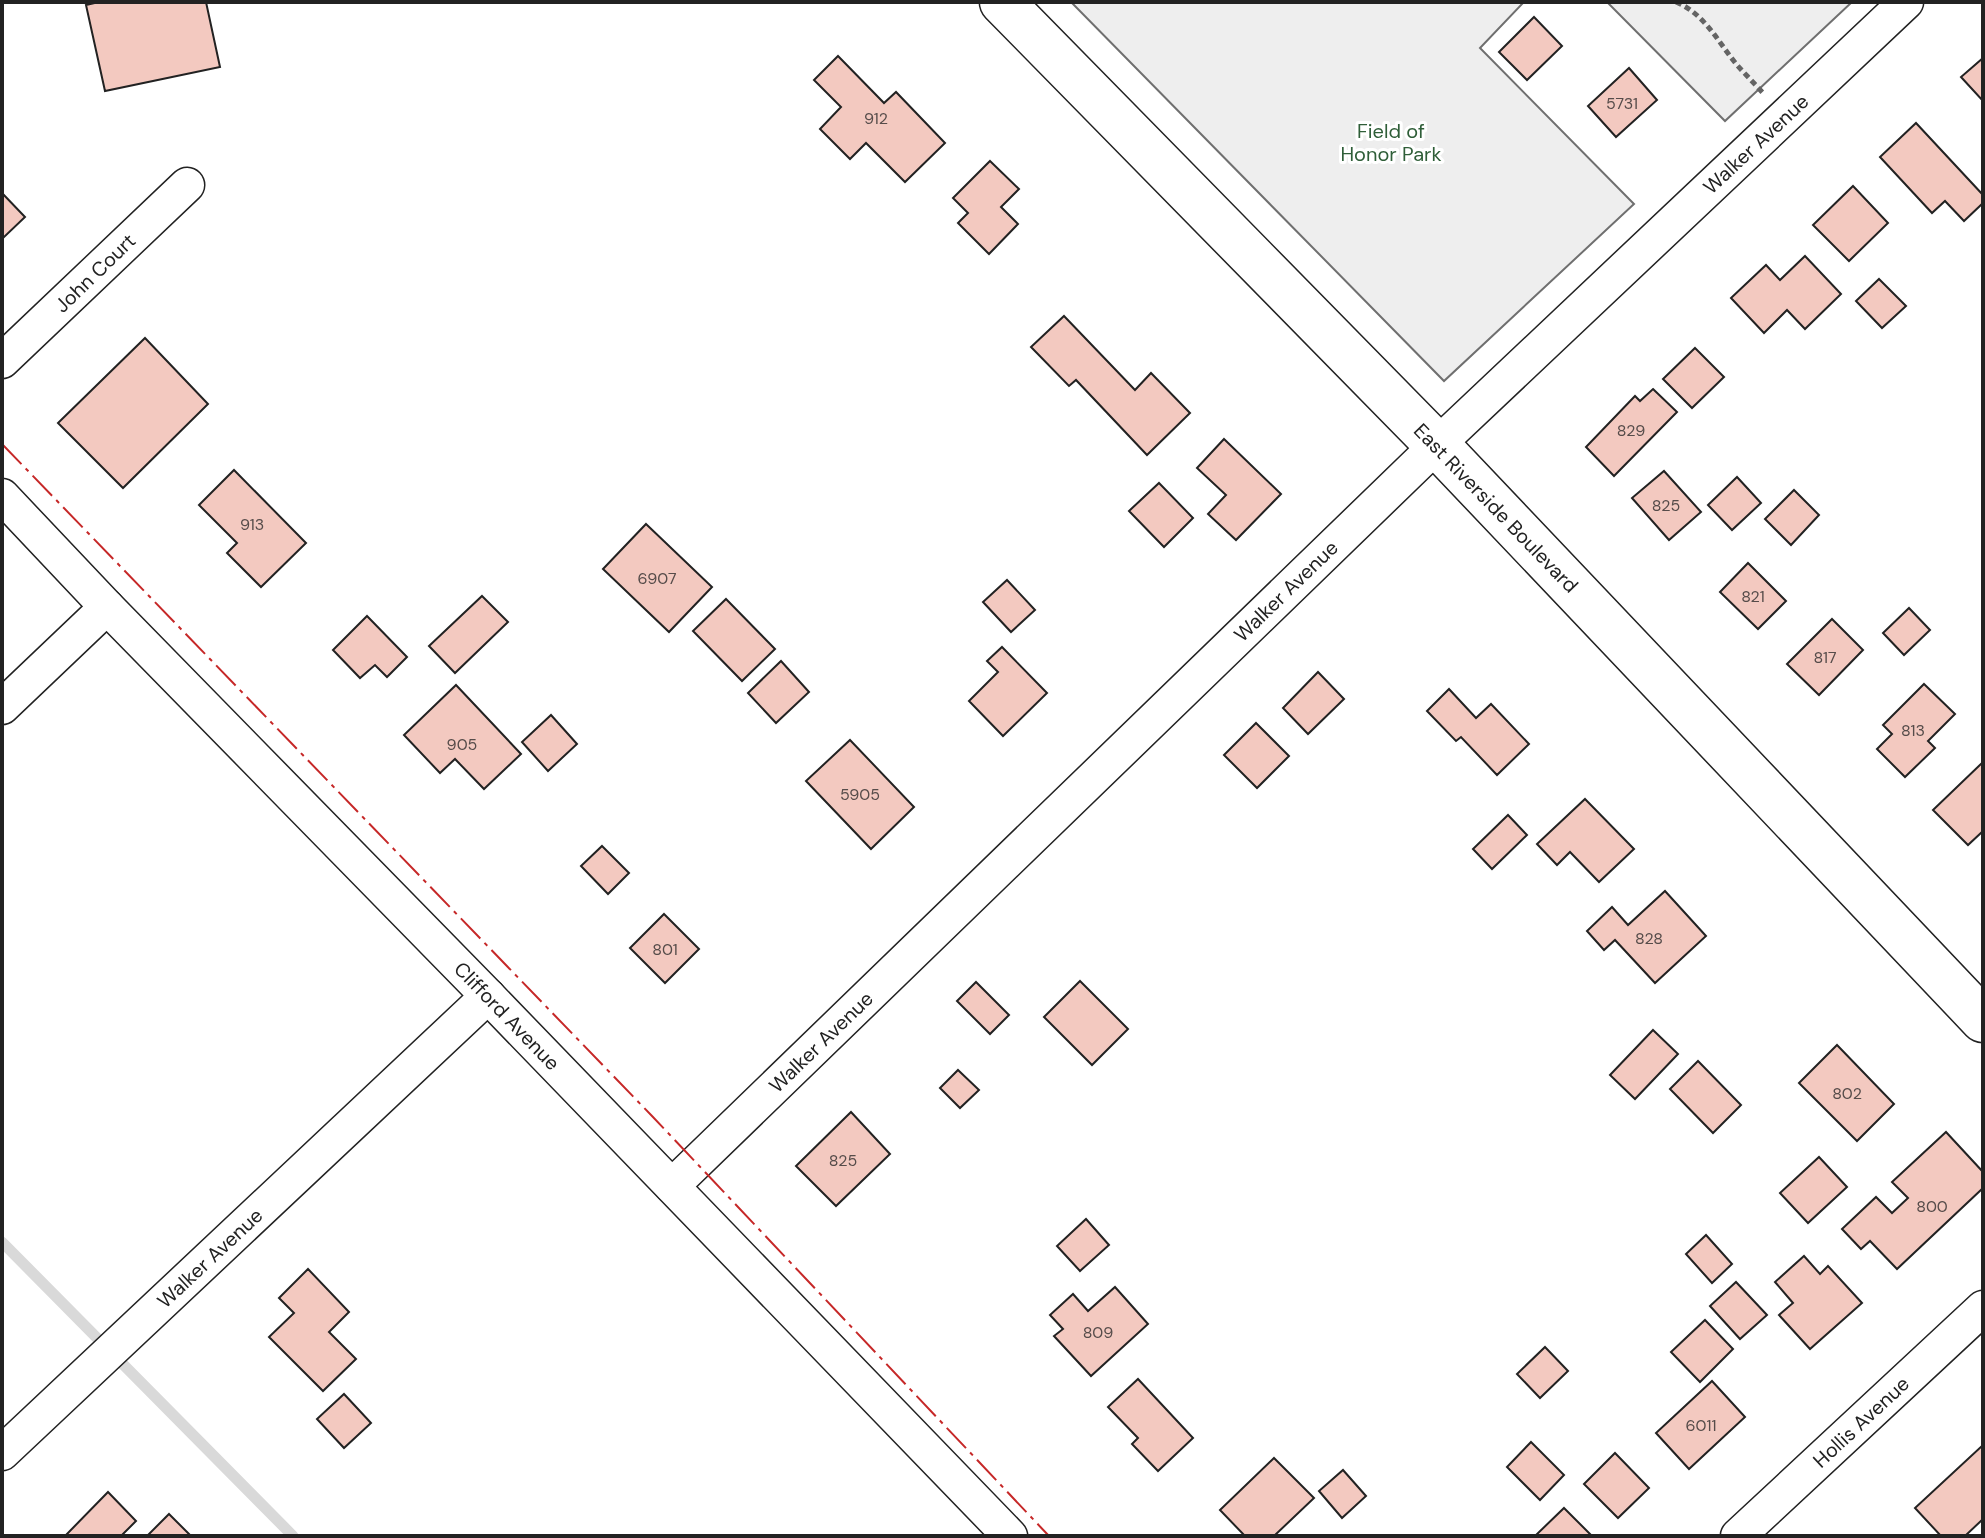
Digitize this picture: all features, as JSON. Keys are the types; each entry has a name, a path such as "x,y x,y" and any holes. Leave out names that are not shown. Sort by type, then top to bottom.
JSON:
{"main road":[{"name":"East Riverside Boulevard","path":"1002,2 1437,445 1983,1020"}],"street":[{"name":"Walker Avenue","path":"672,1186 1437,445 1906,2"},
{"name":"John Court","path":"2,361 187,185"},
{"name":"Clifford Avenue","path":"2,496 1010,1536"},
{"path":"2,707 107,607"},
{"name":"Walker Avenue","path":"2,1453 488,996"},
{"name":"Hollis Avenue","path":"1738,1536 1983,1308"}],"path":[{"path":"1676,2 1686,6 1709,26 1736,63 1784,117"}],"green space":[{"name":"Field of Honor Park","path":"1071,2 1524,2 1480,48 1634,204 1444,381"},
{"path":"1607,2 1852,2 1725,121"}],"building":[{"path":"99,2 206,2 220,67 105,91 86,5"},
{"path":"1534,17 1562,46 1527,80 1499,52"},
{"path":"838,56 884,103 896,92 945,143 905,182 866,143 850,159 820,129 841,107 814,80"},
{"path":"1983,58 1983,101 1961,77"},
{"path":"1629,68 1657,100 1616,137 1588,106"},
{"path":"1916,123 1983,195 1983,203 1964,221 1945,201 1932,213 1880,157"},
{"path":"990,161 1019,189 1001,207 1018,224 989,254 958,223 968,213 953,198"},
{"path":"1853,186 1888,223 1849,261 1813,225"},
{"path":"2,193 25,217 2,239"},
{"path":"1805,256 1841,294 1805,329 1787,310 1764,333 1731,298 1766,265 1780,280"},
{"path":"1879,279 1906,306 1882,328 1856,301"},
{"path":"1064,316 1135,390 1151,373 1190,413 1147,455 1076,380 1069,386 1031,347"},
{"path":"145,338 208,404 123,488 58,423"},
{"path":"1695,348 1724,377 1692,408 1663,379"},
{"path":"1653,389 1677,412 1614,476 1586,447 1635,396 1640,401"},
{"path":"1224,439 1281,494 1236,540 1208,514 1226,495 1197,468"},
{"path":"234,470 306,543 261,587 227,553 237,543 199,505"},
{"path":"1664,471 1701,512 1669,540 1632,498"},
{"path":"1737,477 1761,503 1732,530 1708,505"},
{"path":"1159,483 1193,518 1164,547 1129,511"},
{"path":"1794,490 1819,515 1791,545 1765,519"},
{"path":"646,524 712,587 669,632 603,569"},
{"path":"1748,563 1786,601 1758,629 1720,592"},
{"path":"1007,580 1035,610 1011,632 983,602"},
{"path":"482,596 508,622 455,673 429,646"},
{"path":"726,599 775,649 742,681 693,631"},
{"path":"1909,608 1930,630 1904,655 1883,633"},
{"path":"367,616 407,657 387,677 375,665 360,678 333,650"},
{"path":"1832,619 1863,650 1819,695 1787,664"},
{"path":"1002,647 1047,693 1003,736 969,701 998,672 987,661"},
{"path":"781,661 809,692 776,723 748,693"},
{"path":"1318,672 1344,699 1308,734 1283,708"},
{"path":"1924,684 1955,714 1928,741 1935,748 1905,777 1877,749 1892,734 1883,725"},
{"path":"456,685 521,754 484,789 455,759 440,773 404,735"},
{"path":"1449,689 1476,718 1491,704 1529,744 1497,775 1461,737 1456,741 1427,711"},
{"path":"551,715 577,744 548,771 522,742"},
{"path":"1256,723 1289,756 1257,788 1224,755"},
{"path":"850,740 914,807 871,849 806,781"},
{"path":"1983,762 1983,831 1968,845 1933,810"},
{"path":"1585,799 1634,849 1599,882 1570,852 1557,865 1537,844"},
{"path":"1508,815 1527,835 1492,869 1473,849"},
{"path":"602,846 629,873 608,894 581,866"},
{"path":"1665,891 1706,936 1655,983 1615,940 1604,950 1587,931 1612,907 1628,925"},
{"path":"664,914 699,949 665,983 630,948"},
{"path":"1080,981 1128,1029 1092,1065 1044,1017"},
{"path":"976,982 1009,1015 990,1034 957,1001"},
{"path":"1653,1030 1678,1054 1635,1099 1610,1075"},
{"path":"1837,1045 1894,1104 1857,1141 1799,1083"},
{"path":"1698,1061 1741,1105 1713,1133 1670,1089"},
{"path":"958,1070 979,1090 960,1108 940,1088"},
{"path":"851,1112 890,1154 836,1206 796,1166"},
{"path":"1946,1132 1983,1172 1983,1188 1897,1269 1870,1241 1861,1249 1842,1229 1876,1197 1892,1213 1908,1198 1892,1182"},
{"path":"1819,1157 1847,1187 1808,1223 1780,1193"},
{"path":"1086,1219 1109,1245 1080,1271 1057,1246"},
{"path":"1706,1235 1732,1264 1712,1283 1686,1254"},
{"path":"1804,1256 1820,1274 1828,1266 1862,1303 1810,1349 1779,1315 1793,1303 1775,1282"},
{"path":"308,1269 349,1312 329,1332 356,1359 323,1391 269,1337 294,1313 279,1298"},
{"path":"1736,1282 1767,1315 1740,1339 1710,1306"},
{"path":"1115,1287 1148,1324 1091,1376 1054,1336 1063,1329 1050,1315 1073,1294 1088,1311"},
{"path":"1705,1320 1733,1349 1700,1382 1671,1352"},
{"path":"1545,1347 1568,1371 1540,1398 1517,1374"},
{"path":"1138,1379 1193,1438 1158,1471 1132,1444 1138,1438 1108,1407"},
{"path":"1712,1381 1745,1417 1689,1469 1656,1433"},
{"path":"344,1394 371,1423 344,1448 317,1419"},
{"path":"1531,1442 1564,1475 1540,1500 1507,1467"},
{"path":"1983,1445 1983,1519 1965,1536 1941,1536 1915,1508"},
{"path":"1615,1453 1649,1488 1618,1518 1584,1484"},
{"path":"1274,1458 1314,1498 1274,1536 1245,1536 1220,1510"},
{"path":"1343,1470 1366,1496 1342,1518 1319,1491"},
{"path":"108,1492 136,1521 121,1536 65,1536"},
{"path":"1564,1508 1592,1536 1535,1536"},
{"path":"169,1514 191,1536 148,1535"}],"waterway":[{"path":"2,1242 293,1536"}],"power":[{"path":"2,444 652,1116 1049,1536"}]}
